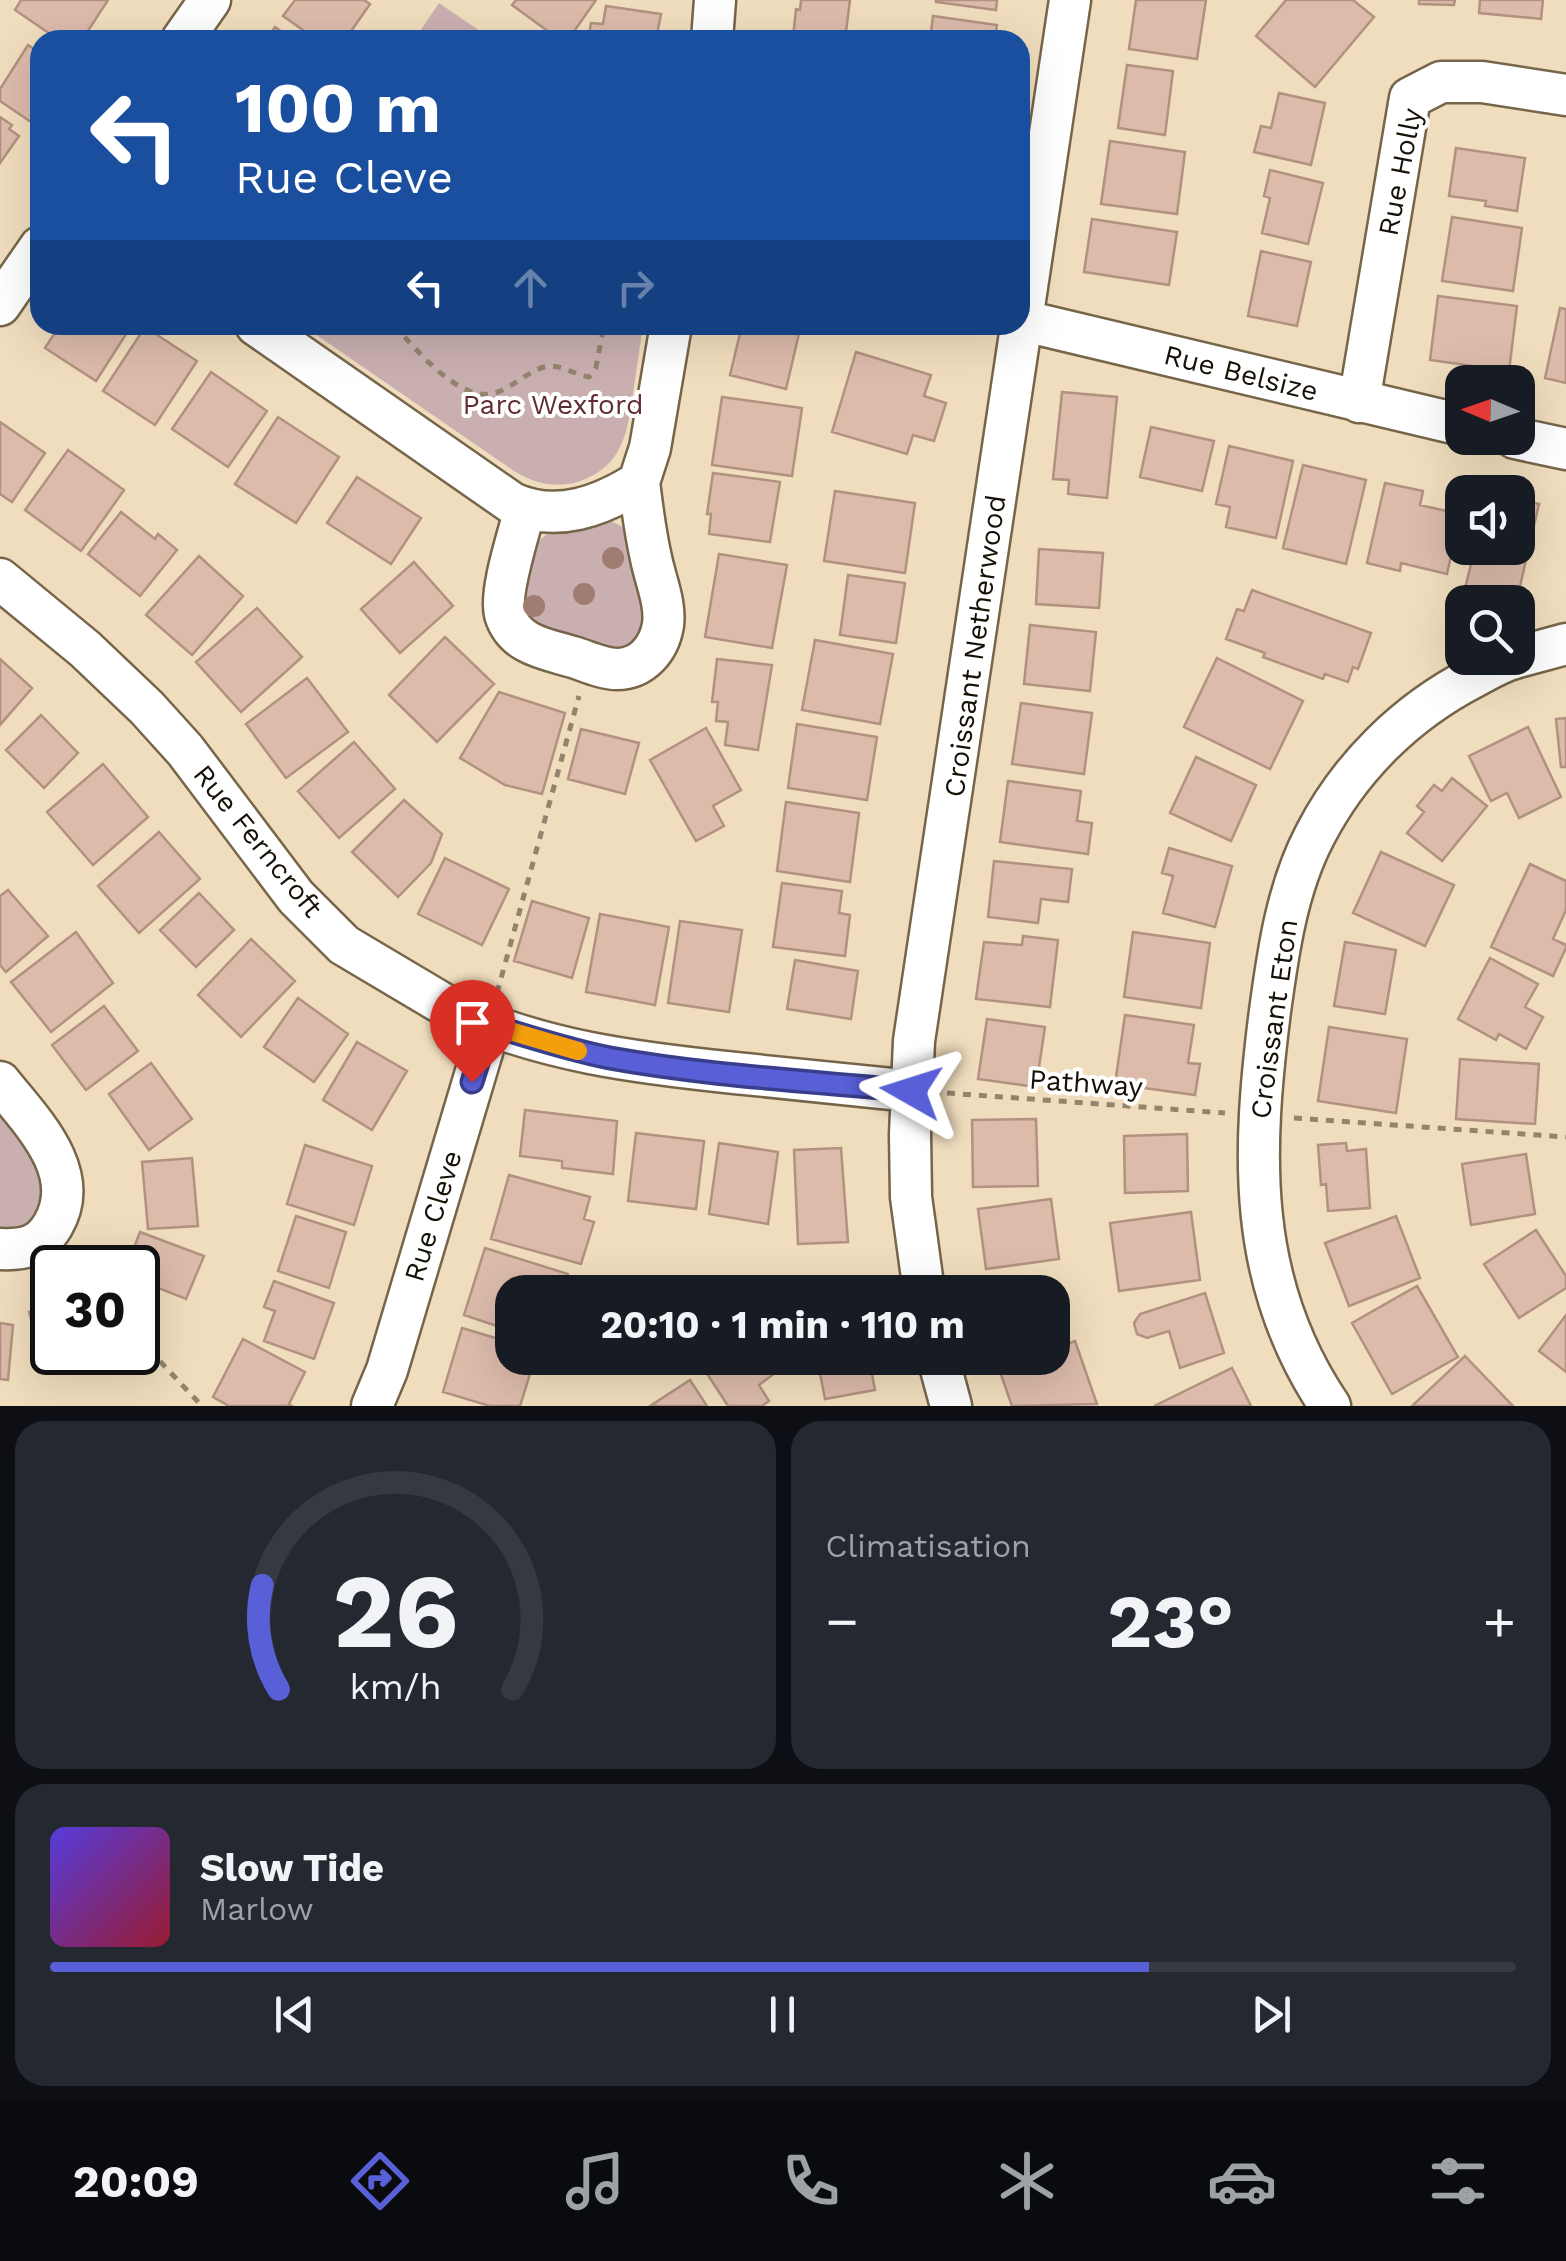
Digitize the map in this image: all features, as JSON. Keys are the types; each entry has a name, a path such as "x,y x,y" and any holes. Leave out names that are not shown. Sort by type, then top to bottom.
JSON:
{"street":[{"path":"189,30 210,0"},
{"path":"713,30 715,0"},
{"name":"Croissant Netherwood","path":"1030,261 1070,0"},
{"name":"Rue Holly","path":"1359,402 1410,98 1441,82 1482,82 1566,94"},
{"path":"0,305 30,262"},
{"name":"Rue Belsize","path":"1030,322 1445,422"},
{"path":"270,335 505,499 525,509 580,510 639,482"},
{"path":"525,509 504,593 504,610 511,628 521,639 539,647 615,669 634,666 648,657 659,641 664,622 639,482 649,453 668,335"},
{"name":"Croissant Netherwood","path":"922,1275 911,1197 924,1092 914,1041 1019,335"},
{"path":"1535,442 1566,449"},
{"name":"Rue Ferncroft","path":"0,579 147,708 185,750 296,897 344,945 450,1008 492,1013 573,1050 612,1058 924,1092"},
{"name":"Croissant Eton","path":"1535,652 1566,644"},
{"name":"Croissant Eton","path":"1330,1406 1296,1346 1266,1254 1258,1157 1275,976 1292,894 1312,838 1339,792 1370,755 1414,714 1479,675"},
{"name":"Rue Cleve","path":"372,1406 387,1370 492,1013"},
{"path":"0,1082 48,1143 59,1166 62,1192 56,1220 44,1240 0,1250"},
{"path":"943,1375 951,1406"}],"path":[{"path":"403,335 448,379 488,395 544,368 562,367 577,376 589,377 596,367 602,335"},
{"path":"492,1013 579,697"},
{"name":"Pathway","path":"924,1092 1233,1114"},
{"path":"1281,1117 1566,1137"},
{"path":"160,1361 202,1406"}],"green space":[{"path":"439,3 478,30 421,30"},
{"name":"Parc Wexford","path":"317,335 642,335 630,416 622,443 607,465 580,481 555,485 514,471"},
{"path":"613,522 626,532 647,613 646,636 626,650 616,649 540,628 527,619 522,599 540,540 547,534"},
{"path":"0,1110 43,1171 47,1192 31,1224 19,1231 0,1232"}],"building":[{"path":"21,0 108,0 88,30 44,30 15,10"},
{"path":"295,0 364,0 370,4 352,30 303,30 283,16"},
{"path":"516,0 596,0 575,30 546,30 512,5"},
{"path":"801,0 850,0 846,30 794,30 796,9 800,10"},
{"path":"936,0 997,0 996,10"},
{"path":"1136,0 1206,0 1197,59 1129,49"},
{"path":"1286,0 1353,0 1374,17 1315,87 1256,36"},
{"path":"1419,0 1455,0 1454,5 1419,4"},
{"path":"1480,0 1543,0 1541,19 1479,13"},
{"path":"606,6 661,14 658,30 590,30 591,23 603,24"},
{"path":"933,16 997,25 996,30 931,30"},
{"path":"30,46 30,121 0,101 0,89"},
{"path":"1127,65 1173,71 1165,135 1118,128"},
{"path":"1279,93 1325,103 1311,165 1254,152 1261,126 1271,128"},
{"path":"0,117 19,136 0,163"},
{"path":"1110,141 1185,152 1177,214 1101,204"},
{"path":"1456,148 1525,158 1517,211 1485,206 1486,201 1449,196"},
{"path":"1270,170 1323,183 1308,244 1262,233 1270,198 1264,196"},
{"path":"1452,217 1522,228 1513,291 1442,281"},
{"path":"1092,219 1177,232 1169,285 1084,272"},
{"path":"1261,251 1311,262 1297,326 1248,316"},
{"path":"1438,296 1517,306 1510,365 1430,360"},
{"path":"1560,308 1566,309 1566,383 1545,378"},
{"path":"53,335 126,335 96,381 45,348"},
{"path":"140,335 157,335 197,361 155,425 103,391"},
{"path":"740,335 799,335 786,389 730,375"},
{"path":"856,352 931,375 924,396 946,403 934,441 913,435 907,454 832,432"},
{"path":"211,372 267,411 228,467 172,429"},
{"path":"1062,392 1117,397 1107,498 1068,494 1069,480 1053,479"},
{"path":"722,397 802,408 792,476 712,465"},
{"path":"278,417 339,457 296,523 235,484"},
{"path":"0,422 45,453 12,502 0,494"},
{"path":"1151,427 1214,441 1202,491 1140,477"},
{"path":"1229,446 1293,461 1276,538 1226,527 1230,507 1216,504"},
{"path":"68,450 124,490 81,551 25,510"},
{"path":"1303,465 1366,480 1346,564 1283,548"},
{"path":"713,473 780,482 770,542 709,534 711,514 707,514"},
{"path":"357,477 421,518 391,564 327,523"},
{"path":"1385,483 1423,491 1420,505 1445,511 1447,574 1401,563 1400,571 1367,563"},
{"path":"835,491 915,503 905,573 824,561"},
{"path":"121,512 155,539 158,534 177,550 140,596 88,554"},
{"path":"1039,549 1103,553 1099,608 1036,604"},
{"path":"719,554 787,565 772,648 705,637"},
{"path":"199,556 243,596 192,655 146,615"},
{"path":"414,562 453,606 400,653 361,609"},
{"path":"1471,565 1525,565 1520,585 1466,585"},
{"path":"848,575 905,583 896,643 840,635"},
{"path":"1252,590 1371,633 1358,669 1353,667 1348,682 1325,674 1323,679 1226,639 1237,609 1244,611"},
{"path":"257,608 302,657 241,712 196,662"},
{"path":"1030,625 1096,632 1090,691 1024,684"},
{"path":"445,637 494,684 437,742 389,695"},
{"path":"815,640 893,654 880,724 802,710"},
{"path":"1217,658 1303,701 1270,769 1184,727"},
{"path":"0,659 32,688 0,725"},
{"path":"717,659 772,665 758,750 725,745 728,722 716,721 718,702 712,702"},
{"path":"307,678 348,732 286,778 246,724"},
{"path":"499,692 565,713 542,794 505,785 460,758"},
{"path":"1021,703 1092,713 1084,774 1012,764"},
{"path":"41,715 78,753 44,788 6,750"},
{"path":"1566,718 1566,767 1561,767 1556,719"},
{"path":"797,724 877,737 867,800 788,788"},
{"path":"1528,727 1561,797 1519,818 1507,793 1491,801 1469,756"},
{"path":"706,728 741,790 713,806 724,826 696,841 650,760"},
{"path":"581,729 639,743 625,794 568,779"},
{"path":"354,742 395,789 339,838 298,791"},
{"path":"1196,757 1256,785 1231,841 1170,813"},
{"path":"103,764 148,817 93,865 47,812"},
{"path":"1452,778 1487,806 1442,861 1407,833 1424,812 1417,806 1434,785 1442,791"},
{"path":"1008,781 1081,791 1077,821 1092,823 1088,854 1000,842"},
{"path":"404,800 442,834 431,863 398,897 352,852"},
{"path":"786,802 859,813 850,882 777,871"},
{"path":"159,832 200,879 139,933 98,886"},
{"path":"1169,848 1232,866 1215,927 1163,913 1173,876 1162,873"},
{"path":"1381,852 1454,885 1425,946 1353,913"},
{"path":"445,858 509,889 482,945 418,914"},
{"path":"994,861 1072,869 1068,902 1041,899 1038,923 988,917"},
{"path":"1530,864 1566,881 1566,910 1553,939 1566,948 1553,976 1491,947"},
{"path":"782,883 842,891 839,913 850,915 845,956 773,947"},
{"path":"8,890 48,936 6,972 0,965 0,896"},
{"path":"199,893 234,930 196,967 160,930"},
{"path":"532,901 589,918 572,978 514,961"},
{"path":"600,914 669,927 655,1005 586,992"},
{"path":"680,921 742,930 729,1012 668,1003"},
{"path":"76,932 113,983 51,1032 11,982"},
{"path":"1133,932 1210,943 1201,1008 1124,997"},
{"path":"1023,936 1058,940 1050,1007 976,999 984,942 1022,945"},
{"path":"251,939 295,981 241,1037 198,995"},
{"path":"1345,942 1396,950 1385,1014 1334,1006"},
{"path":"1490,958 1538,984 1525,1007 1543,1017 1526,1049 1499,1034 1496,1040 1458,1019"},
{"path":"795,960 858,971 851,1019 787,1009"},
{"path":"298,998 348,1034 314,1082 264,1047"},
{"path":"104,1006 138,1051 86,1090 52,1045"},
{"path":"1125,1015 1194,1025 1188,1063 1200,1064 1195,1095 1115,1084"},
{"path":"987,1019 1045,1027 1036,1087 978,1079"},
{"path":"1329,1027 1407,1039 1396,1113 1318,1101"},
{"path":"357,1042 407,1071 372,1130 323,1100"},
{"path":"1460,1059 1539,1064 1535,1124 1456,1119"},
{"path":"151,1063 192,1119 149,1150 109,1094"},
{"path":"525,1110 617,1121 613,1174 562,1168 562,1161 520,1156"},
{"path":"1036,1119 1038,1186 973,1187 972,1120"},
{"path":"636,1133 704,1141 696,1209 628,1201"},
{"path":"1187,1134 1188,1191 1125,1193 1124,1136"},
{"path":"719,1143 778,1152 768,1224 709,1214"},
{"path":"1346,1143 1347,1151 1366,1149 1370,1208 1328,1211 1326,1184 1321,1185 1318,1145"},
{"path":"305,1145 372,1166 354,1225 287,1204"},
{"path":"841,1148 848,1242 798,1244 794,1150"},
{"path":"1526,1154 1535,1214 1471,1225 1462,1164"},
{"path":"192,1158 198,1226 148,1229 142,1162"},
{"path":"509,1175 590,1197 584,1219 594,1222 581,1264 491,1239"},
{"path":"1051,1199 1059,1259 986,1269 978,1209"},
{"path":"1191,1212 1200,1280 1119,1291 1110,1223"},
{"path":"296,1216 346,1232 329,1288 278,1271"},
{"path":"1396,1216 1420,1278 1349,1306 1325,1243"},
{"path":"1536,1230 1566,1276 1566,1288 1519,1318 1484,1264"},
{"path":"140,1232 204,1256 186,1299 160,1289 160,1245 135,1245"},
{"path":"485,1248 568,1274 495,1275 495,1325 464,1315"},
{"path":"274,1281 334,1303 314,1359 264,1341 275,1311 264,1307"},
{"path":"1417,1286 1458,1357 1392,1394 1352,1323"},
{"path":"1205,1293 1224,1353 1180,1368 1169,1331 1147,1338 1137,1334 1134,1323 1140,1314"},
{"path":"1566,1315 1566,1372 1539,1351"},
{"path":"0,1323 13,1325 8,1380 0,1379"},
{"path":"462,1328 495,1338 495,1375 530,1375 520,1406 490,1406 443,1392"},
{"path":"243,1339 305,1372 289,1404 292,1406 229,1406 213,1397"},
{"path":"1075,1341 1097,1404 1012,1406 1001,1375 1070,1375 1070,1343"},
{"path":"1465,1356 1513,1406 1412,1406"},
{"path":"1232,1368 1251,1406 1154,1406"},
{"path":"708,1375 772,1375 759,1385 769,1401 762,1406 728,1406"},
{"path":"820,1375 872,1375 875,1390 825,1399"},
{"path":"690,1380 707,1406 650,1406"}],"slow traffic":[{"path":"488,1031 490,1025 578,1051"}],"route":[{"path":"472,1082 490,1025 612,1058 911,1091"}]}
